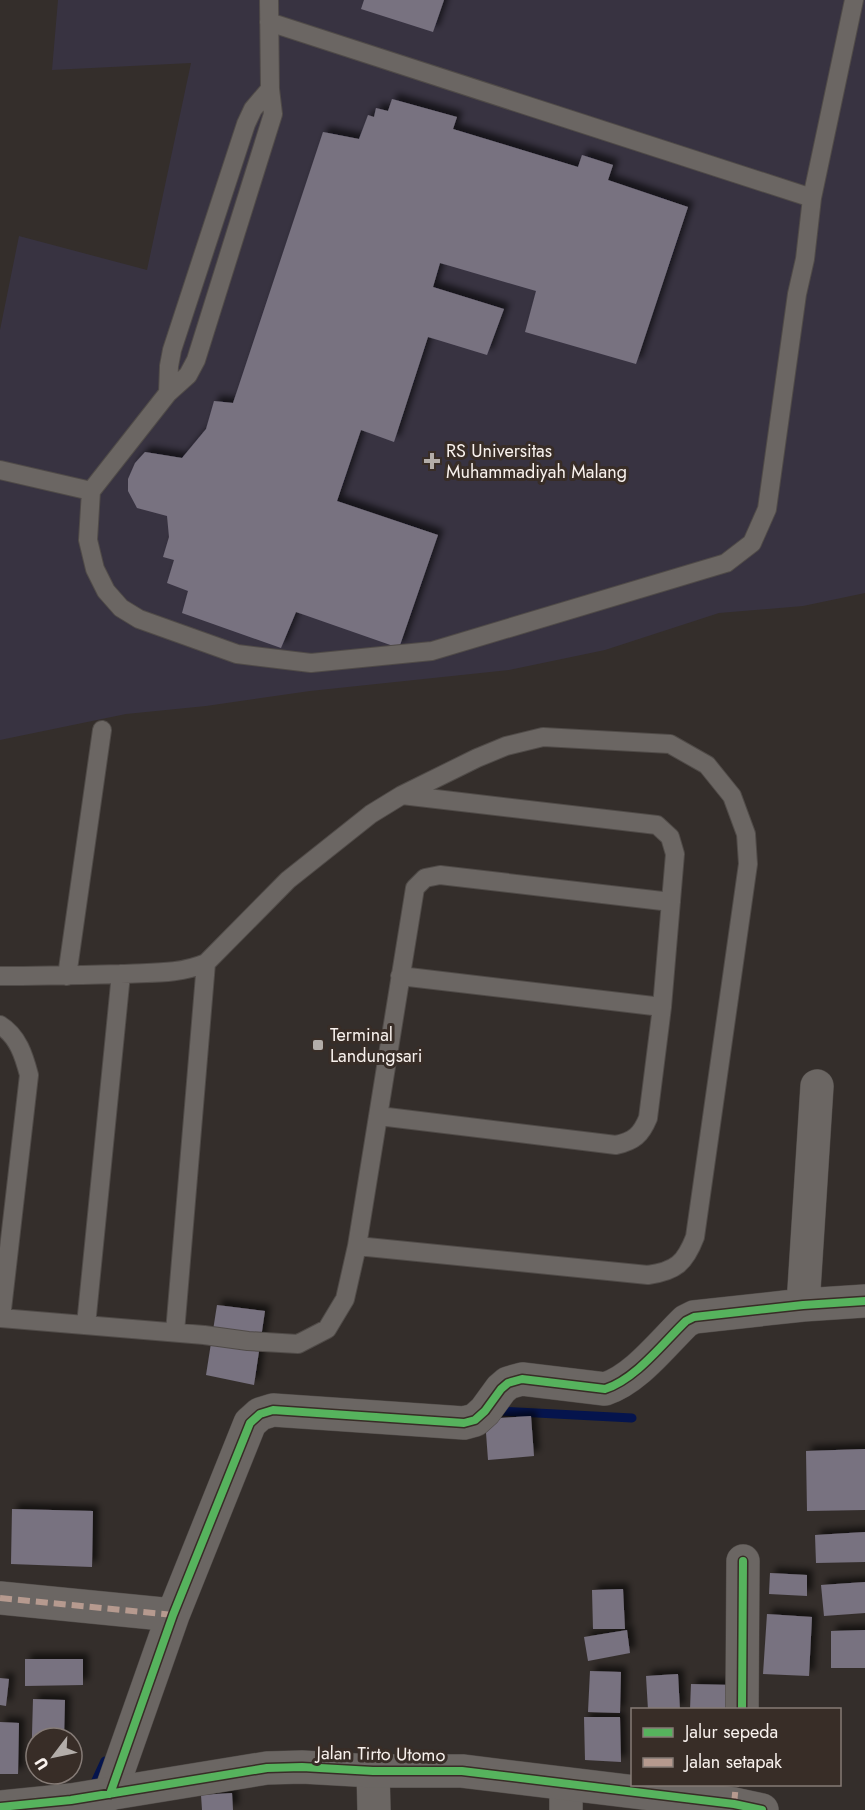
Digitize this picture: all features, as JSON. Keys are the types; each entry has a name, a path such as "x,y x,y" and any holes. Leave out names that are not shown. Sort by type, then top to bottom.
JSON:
{"street":[{"path":"803,1305 817,1086"},
{"path":"92,1797 162,1613 250,1423 260,1414 273,1410 464,1423 474,1420 485,1411 508,1383 522,1379 605,1389 616,1385 629,1377 686,1320 694,1317 865,1301"},
{"path":"742,1708 743,1561"},
{"path":"0,1598 162,1613"},
{"name":"Jalan Tirto Utomo","path":"0,1807 92,1797 267,1768 462,1771 566,1797 744,1800"},
{"path":"373,1771 374,1810"}],"lane":[{"path":"269,0 270,89 273,114 270,129 196,360 188,375 168,393 91,491 88,540 95,569 106,591 121,608 139,619 237,654 311,663 432,651 726,563 752,543 767,508 797,294 805,259 812,198 854,0"},
{"path":"269,22 812,198"},
{"path":"168,393 168,366 172,350 246,124 253,109 270,89"},
{"path":"0,470 91,491"},
{"path":"67,976 102,730"},
{"path":"0,976 67,976 188,970 206,963 288,880 371,814 402,795 496,750 543,737 670,744 707,765 732,796 746,834 748,864 695,1237 683,1262 671,1269 648,1275 357,1246"},
{"path":"379,1116 616,1145 636,1139 643,1131 648,1118 662,1007 675,854 670,837 657,825 402,795"},
{"path":"0,1025 17,1040 30,1075 1,1318 298,1344 327,1329 345,1299 357,1246 415,888 425,878 440,875 671,902"},
{"path":"175,1332 206,963"},
{"path":"86,1325 121,974"},
{"path":"400,976 662,1007"}],"shaded area":[{"name":"RS Universitas Muhammadiyah Malang","path":"58,0 865,0 865,593 803,606 719,613 605,650 509,670 310,691 206,706 126,714 0,740 0,330 19,236 147,270 191,63 52,70"}],"building":[{"path":"364,0 444,0 433,32 361,9"},
{"path":"392,99 457,117 453,129 578,167 582,155 613,165 608,180 688,207 636,364 525,332 536,291 440,263 433,287 504,309 487,355 428,337 394,442 361,430 337,501 438,535 399,648 296,612 281,648 182,613 188,591 167,583 174,560 163,557 169,537 167,516 137,508 128,491 128,479 135,463 145,452 182,458 206,429 214,401 233,403 323,132 359,139 368,115 374,117 376,108 388,111"},
{"path":"217,1305 265,1311 254,1385 206,1375"},
{"path":"531,1416 534,1456 488,1460 485,1419"},
{"path":"865,1449 865,1510 807,1511 806,1451"},
{"path":"12,1509 93,1511 92,1567 11,1564"},
{"path":"865,1532 865,1562 816,1563 815,1535"},
{"path":"770,1573 807,1575 807,1596 769,1594"},
{"path":"865,1582 865,1613 824,1616 821,1585"},
{"path":"623,1589 625,1629 593,1629 592,1590"},
{"path":"767,1614 812,1617 809,1676 763,1674"},
{"path":"627,1630 630,1653 588,1661 584,1637"},
{"path":"865,1630 865,1668 831,1668 831,1631"},
{"path":"25,1659 83,1659 83,1685 25,1686"},
{"path":"590,1671 621,1672 620,1713 588,1712"},
{"path":"678,1674 680,1708 648,1708 646,1676"},
{"path":"0,1678 9,1679 6,1706 0,1705"},
{"path":"691,1684 733,1685 733,1708 690,1708"},
{"path":"33,1699 65,1700 64,1726 32,1726"},
{"path":"584,1717 620,1717 621,1762 585,1760"},
{"path":"0,1722 19,1723 18,1774 0,1774"},
{"path":"232,1793 233,1810 202,1810 201,1795"}],"waterway":[{"path":"499,1411 632,1418"},
{"path":"92,1789 105,1761"}],"marked path":[{"path":"0,1598 173,1615"},
{"path":"734,1804 736,1786"}],"cycle path":[{"path":"110,1794 173,1615 250,1423 260,1414 273,1410 464,1423 475,1420 485,1411 508,1383 522,1379 605,1389 616,1384 638,1369 686,1321 694,1317 865,1301"},
{"path":"742,1708 743,1561"},
{"path":"0,1807 71,1800 267,1768 302,1767 373,1771 462,1771 734,1804 762,1810"}],"place":[{"name":"RS Universitas Muhammadiyah Malang","path":"432,461"},
{"name":"Terminal Landungsari","path":"318,1045"}]}
